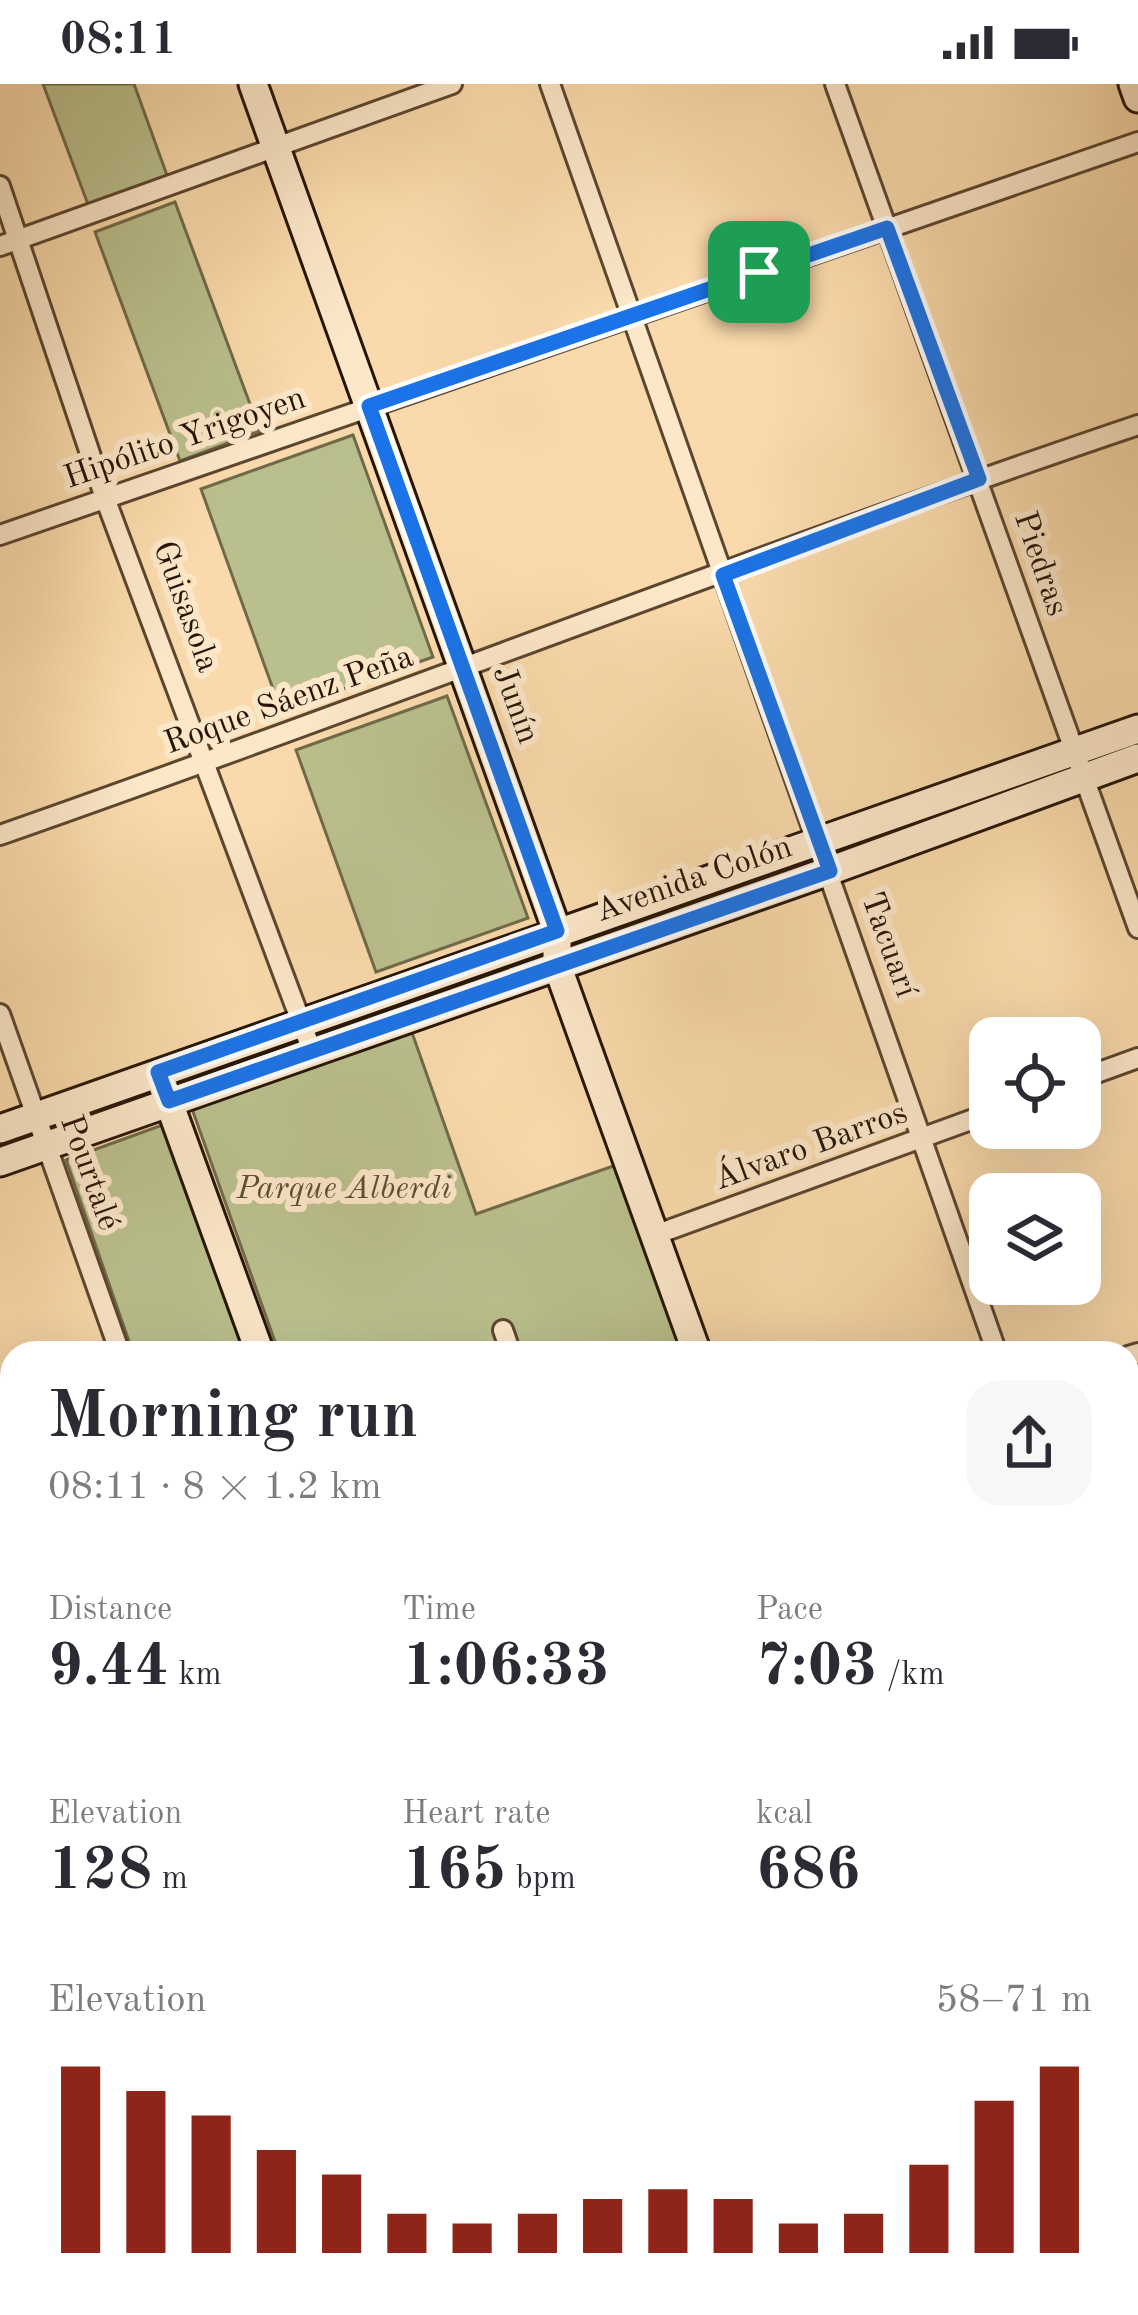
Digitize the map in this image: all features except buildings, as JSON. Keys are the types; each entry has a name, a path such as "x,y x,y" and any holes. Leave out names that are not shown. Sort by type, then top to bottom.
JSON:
{"main road":[{"name":"Junín","path":"253,84 557,931 557,965 692,1341"},
{"path":"1133,84 1138,98"},
{"name":"Avenida Colón","path":"0,1162 830,871 1078,765 1138,729"},
{"name":"Avenida Colón","path":"0,1129 820,841 1078,765 1138,758"},
{"path":"158,1072 256,1341"}],"street":[{"path":"0,246 452,84"},
{"name":"Tacuarí","path":"550,84 994,1341"},
{"name":"Piedras","path":"836,84 1138,928"},
{"name":"Hipólito Yrigoyen","path":"0,535 1138,142"},
{"name":"Guisasola","path":"0,186 105,498 312,1051"},
{"name":"Roque Sáenz Peña","path":"0,835 1138,424"},
{"name":"Pourtalé","path":"0,1014 116,1341"},
{"path":"1101,1071 1138,1058"},
{"name":"Álvaro Barros","path":"652,1236 969,1121"},
{"path":"503,1330 507,1341"}],"green space":[{"path":"43,84 134,84 168,178 89,207"},
{"path":"175,202 260,431 180,461 95,232"},
{"path":"353,435 433,657 281,711 201,489"},
{"path":"447,696 528,918 376,972 296,750"},
{"name":"Parque Alberdi","path":"410,1027 476,1214 619,1164 682,1341 275,1341 191,1106"},
{"path":"168,1123 244,1341 129,1341 66,1160"}],"route":[{"path":"887,228 979,479 723,575 830,871 169,1101 158,1072 557,931 369,406 759,272 887,228"}]}
